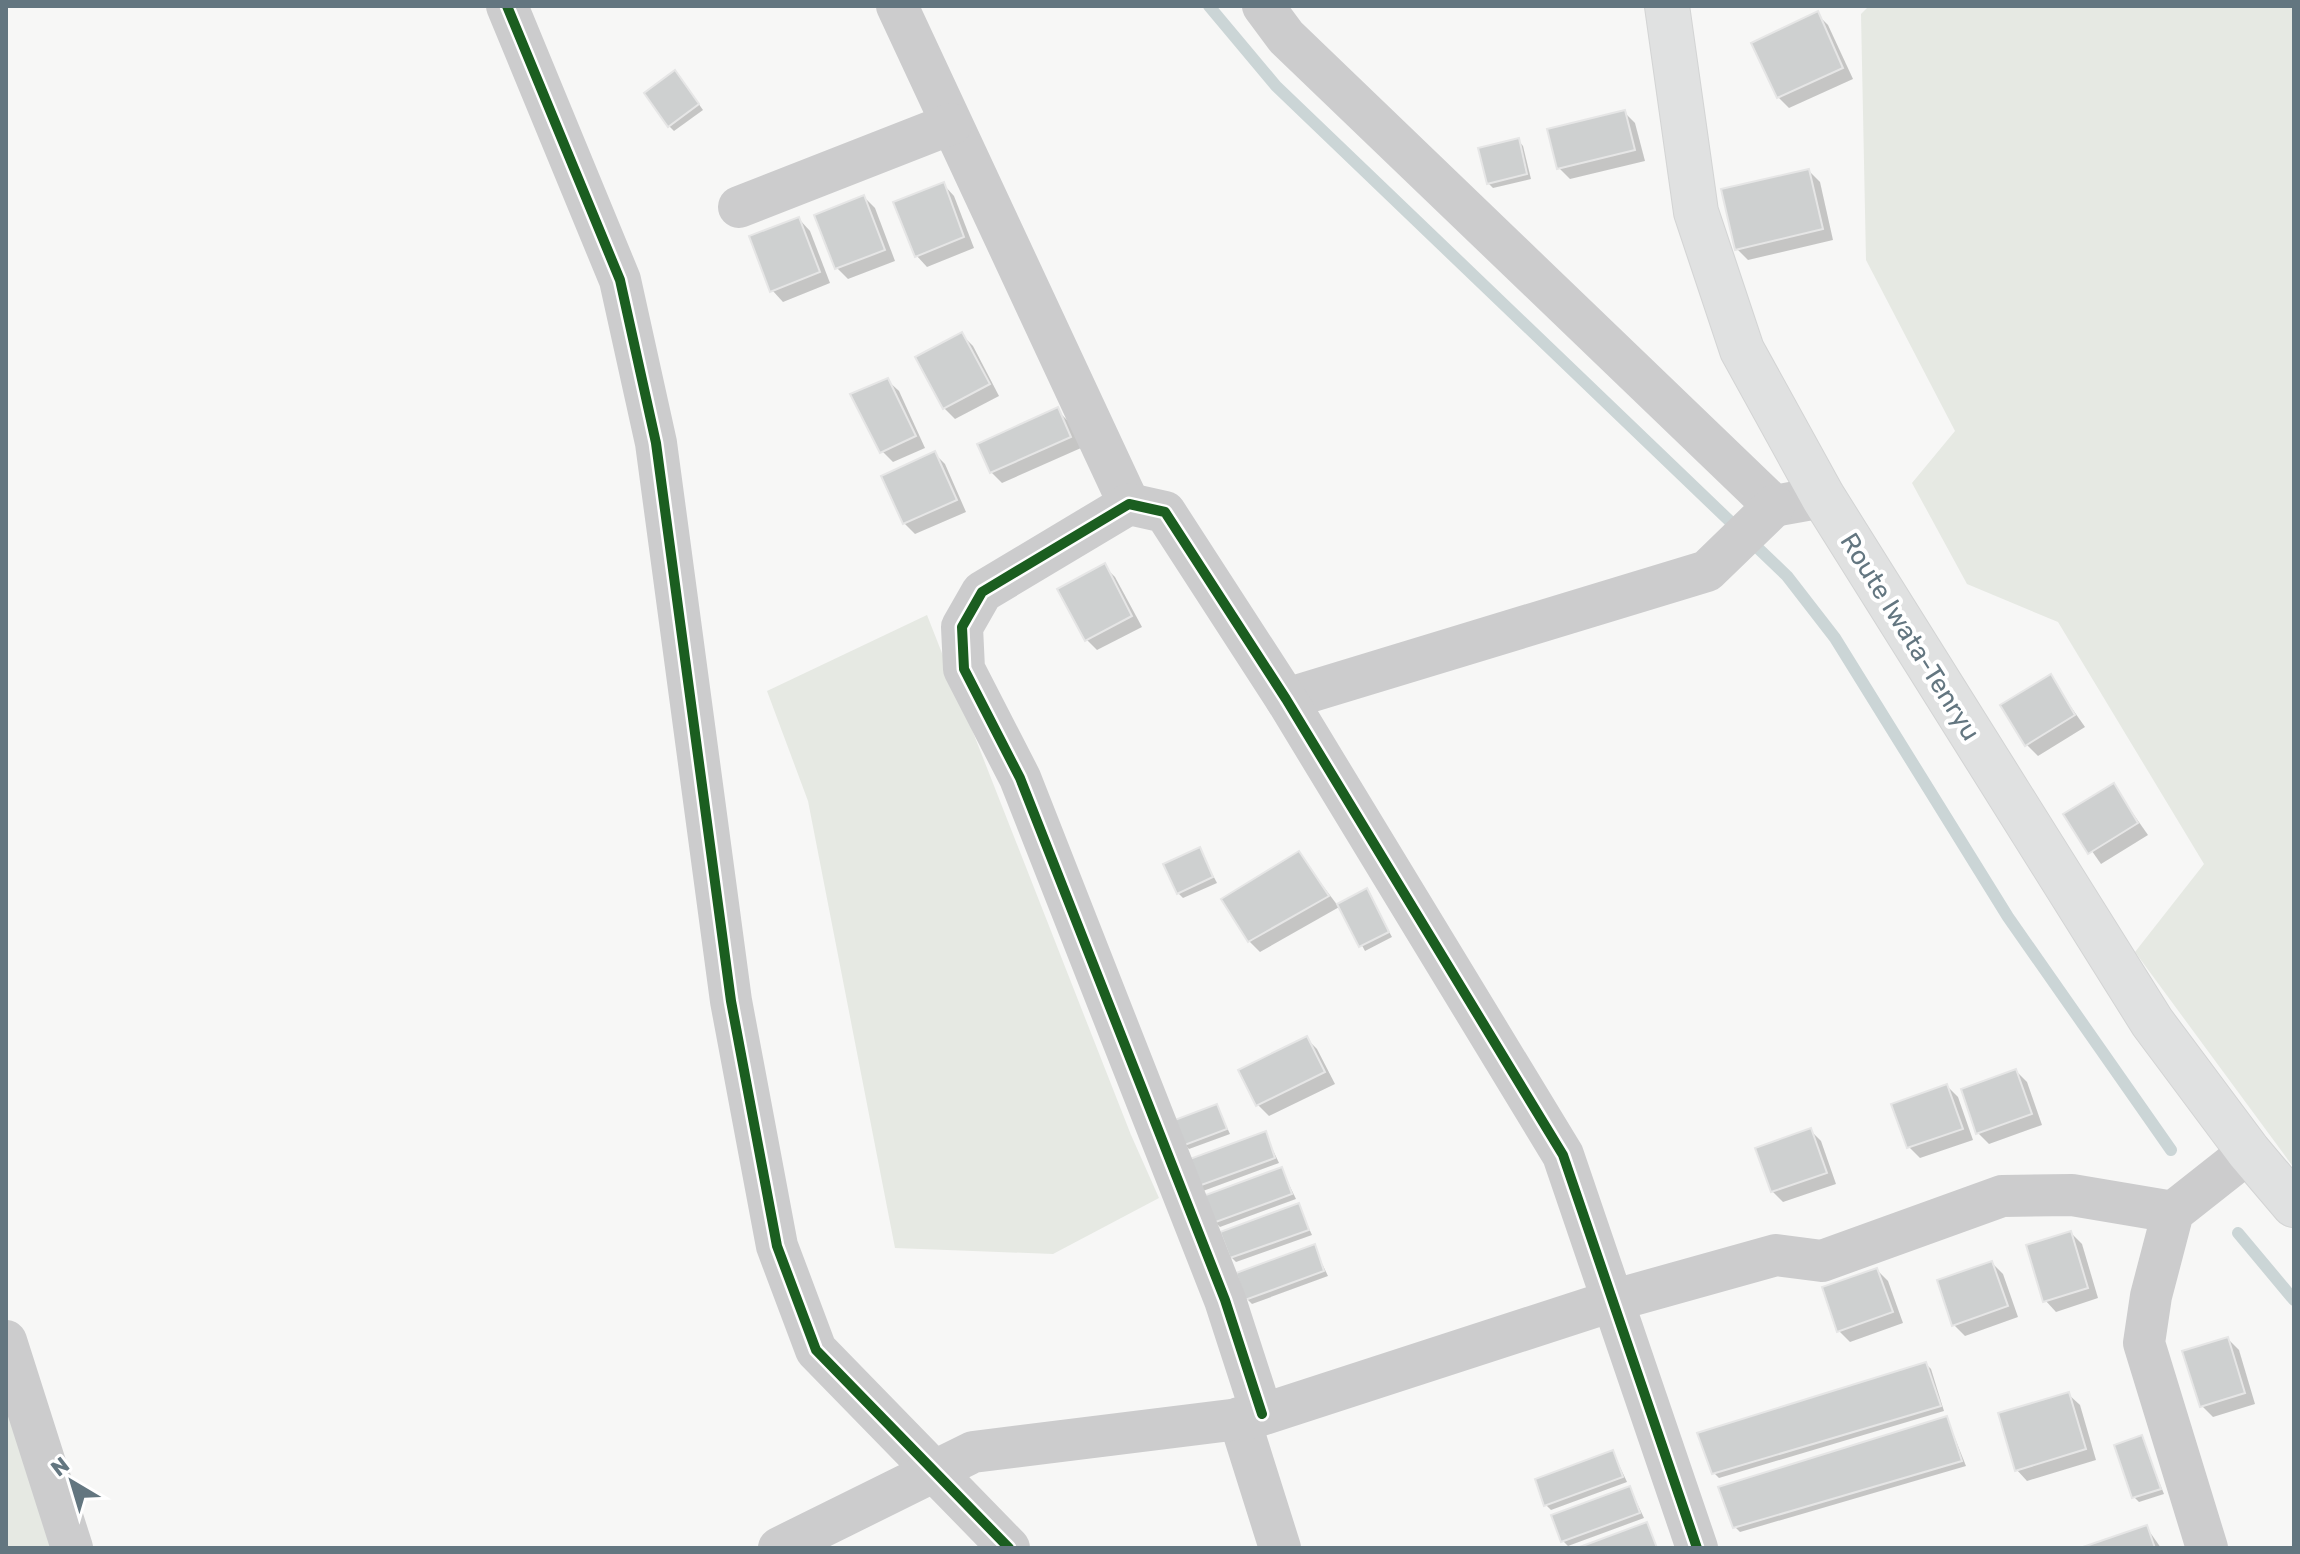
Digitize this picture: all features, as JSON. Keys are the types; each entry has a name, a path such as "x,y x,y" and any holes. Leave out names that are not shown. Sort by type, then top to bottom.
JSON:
{"main road":[{"name":"Route Iwata-Tenryu","path":"1667,6 1696,212 1742,350 1823,497 2152,1022 2249,1152 2294,1205"}],"street":[{"path":"507,6 620,280 649,414 731,1001 777,1246 816,1350 1009,1548"},
{"path":"897,6 1129,504"},
{"path":"1263,6 1286,37 1759,522"},
{"path":"739,207 951,124"},
{"path":"1286,699 1707,571 1759,522 1823,497"},
{"path":"1280,1548 1225,1300 1025,793 964,669 962,627 982,592 1129,504 1165,512 1286,699 1563,1155 1615,1300 1697,1548"},
{"path":"2207,1548 2144,1343 2151,1296 2173,1212 2249,1152"},
{"path":"779,1548 973,1452 1251,1416 1615,1300 1776,1255 1822,1261 2002,1196 2072,1195 2173,1212"},
{"path":"6,1341 72,1548"}],"shaded area":[{"path":"1869,6 2294,6 2294,1168 2135,952 2204,864 2058,622 1967,584 1912,483 1955,431 1866,260 1861,14"},
{"path":"927,615 1131,1135 1159,1198 1053,1254 895,1248 808,801 767,691"},
{"path":"6,1381 58,1548 6,1548"}],"building":[{"path":"1818,11 1843,68 1777,98 1751,43"},
{"path":"675,70 699,104 668,127 644,93"},
{"path":"1625,110 1635,150 1557,169 1547,129"},
{"path":"1519,138 1527,174 1487,184 1478,148"},
{"path":"1809,169 1823,229 1735,250 1721,189"},
{"path":"944,182 964,237 915,257 893,202"},
{"path":"864,195 885,250 835,269 814,215"},
{"path":"799,217 820,272 770,292 749,236"},
{"path":"962,332 990,384 943,409 915,357"},
{"path":"888,378 916,436 880,453 850,394"},
{"path":"1058,407 1071,437 990,473 977,444"},
{"path":"935,451 957,500 903,524 881,476"},
{"path":"1105,563 1132,616 1085,641 1057,589"},
{"path":"2051,674 2075,715 2025,746 2000,705"},
{"path":"2114,783 2138,823 2088,854 2063,814"},
{"path":"1200,847 1213,877 1177,894 1163,864"},
{"path":"1299,851 1329,896 1248,942 1221,899"},
{"path":"1367,888 1389,932 1359,947 1337,904"},
{"path":"1307,1036 1325,1072 1256,1106 1238,1070"},
{"path":"2016,1069 2032,1114 1976,1134 1961,1089"},
{"path":"1947,1084 1963,1129 1907,1148 1891,1104"},
{"path":"1217,1104 1227,1129 1182,1146 1172,1121"},
{"path":"1811,1128 1827,1173 1771,1192 1755,1148"},
{"path":"1266,1131 1275,1158 1196,1187 1187,1160"},
{"path":"1282,1167 1292,1194 1213,1223 1203,1196"},
{"path":"1299,1203 1309,1230 1230,1258 1220,1232"},
{"path":"2071,1231 2088,1288 2043,1302 2026,1245"},
{"path":"1315,1244 1324,1271 1245,1300 1236,1273"},
{"path":"1992,1261 2008,1306 1952,1326 1937,1280"},
{"path":"1877,1268 1893,1312 1837,1332 1822,1287"},
{"path":"2228,1337 2245,1393 2200,1407 2182,1351"},
{"path":"1926,1362 1941,1406 1712,1474 1697,1433"},
{"path":"2069,1392 2086,1449 2015,1471 1998,1413"},
{"path":"1947,1416 1962,1461 1733,1528 1718,1487"},
{"path":"2142,1435 2161,1489 2132,1498 2114,1445"},
{"path":"1613,1450 1623,1477 1544,1506 1535,1479"},
{"path":"1630,1486 1640,1513 1561,1542 1551,1515"},
{"path":"1647,1522 1657,1548 1577,1548"},
{"path":"2147,1525 2155,1548 2080,1548"}],"waterway":[{"path":"1209,6 1276,86 1787,576 1835,638 2008,917 2171,1150"},
{"path":"2238,1233 2294,1300"}],"cycle path":[{"path":"507,6 620,280 656,443 731,1001 777,1246 816,1350 1009,1548"},
{"path":"1262,1414 1225,1300 1020,778 964,669 962,627 982,592 1129,504 1165,512 1286,699 1563,1155 1697,1548"}]}
